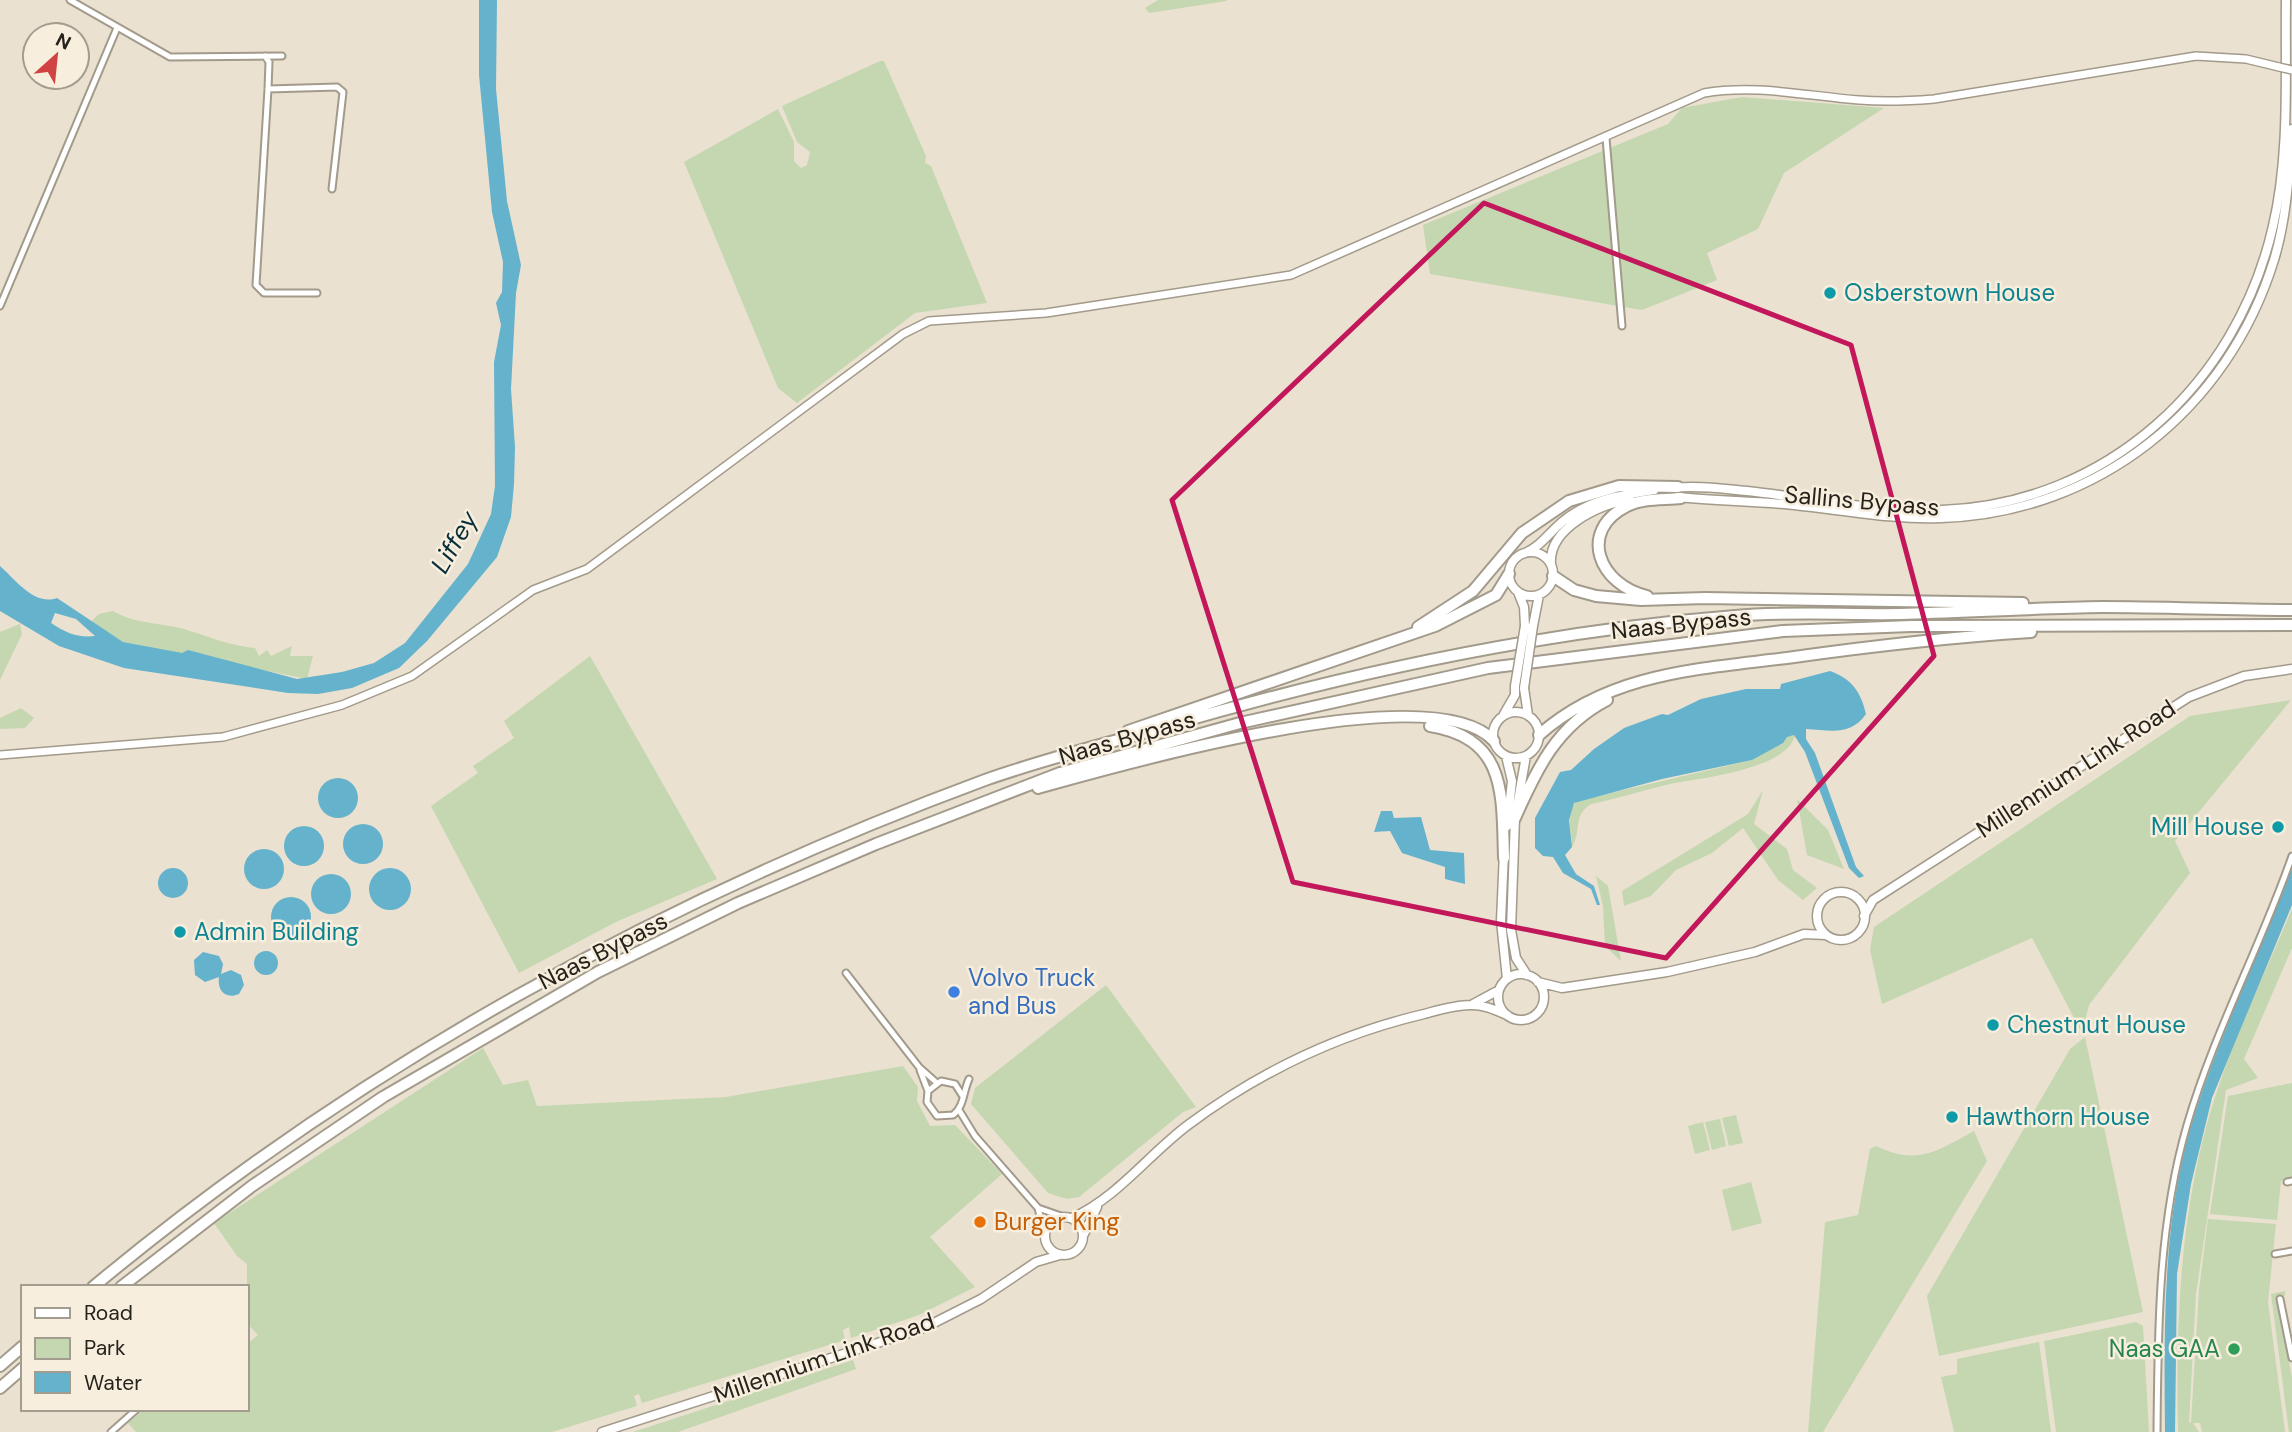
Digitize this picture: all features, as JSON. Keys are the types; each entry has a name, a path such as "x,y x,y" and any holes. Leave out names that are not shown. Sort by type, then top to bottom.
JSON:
{"highway":[{"path":"1394,641 1464,598 1522,533 1540,518 1569,501 1619,486 1680,493"},
{"path":"1672,600 1630,592 1615,583 1604,570 1599,544 1608,520 1628,505 1680,493"},
{"path":"1552,570 1574,590 1596,596 1672,600 2023,603 2197,611"},
{"path":"1074,754 1158,720 1435,626 1496,595 1509,574"},
{"name":"Naas Bypass","path":"95,1285 147,1242 328,1111 456,1030 588,956 820,845 990,778 1330,680 1443,656 1569,636 1738,615 2107,607 2197,611 2292,610"},
{"path":"1539,735 1573,709 1633,684 1695,668 1902,642 2042,631 2195,624"},
{"name":"Naas Bypass","path":"124,1285 252,1186 383,1097 598,972 737,903 876,844 1060,773 1188,737 1489,668 1783,631 1911,626 2292,625"},
{"path":"1515,818 1560,733 1590,709 1633,684"},
{"path":"966,811 1151,756 1236,736 1398,716 1457,722 1482,731 1494,741"},
{"path":"1378,718 1457,733 1489,757 1498,775 1501,791 1504,858"},
{"path":"0,1366 21,1348"},
{"path":"0,1388 21,1370"}],"main road":[{"name":"Sallins Bypass","path":"1525,553 1537,547 1572,515 1597,502 1626,494 1735,490 1905,510 1986,506 2054,486 2085,473 2135,442 2168,415 2206,374 2232,334 2261,273 2274,224 2281,170 2286,0"},
{"name":"Sallins Bypass","path":"1552,570 1550,554 1557,539 1602,506 1642,497 1680,493 1891,517 1943,518 2020,507 2099,476 2159,436 2186,411 2225,365 2239,343 2266,284 2285,218 2292,130"},
{"path":"1072,1218 1097,1207 1187,1126 1283,1066 1337,1041 1397,1020 1471,1005 1499,990 1507,979 1501,920 1512,781 1506,756 1494,741 1494,730 1520,687 1529,626 1539,595 1549,587 1552,570 1540,554 1525,553 1512,563 1509,574 1516,591 1522,597 1529,626"},
{"path":"1516,591 1525,596 1539,595"},
{"name":"Millennium Link Road","path":"1864,916 1873,900 2189,697 2244,676 2292,669"},
{"path":"1520,687 1528,715 1536,723 1539,735 1536,747 1526,756 1515,818 1511,930 1516,958 1527,975 1538,982 1562,988 1667,972 1755,952 1804,934 1826,934 1838,939 1852,936 1861,928 1864,916 1857,899"},
{"path":"1503,716 1515,712 1528,715"},
{"path":"1506,756 1526,756"},
{"path":"1804,934 1817,919 1823,900 1833,893 1846,892 1857,899 1873,900"},
{"path":"1817,919 1826,934"},
{"path":"1507,979 1527,975"},
{"path":"1538,982 1544,1001"},
{"path":"1471,1005 1488,1007 1519,1020 1532,1017 1544,1001 1562,988"},
{"path":"1499,990 1499,1004 1507,1015"},
{"path":"1084,1234 1080,1224 1072,1218 1061,1216 1048,1225 1045,1239 1060,1255 1077,1251 1097,1207"},
{"name":"Millennium Link Road","path":"1035,1262 1045,1239"},
{"name":"Millennium Link Road","path":"601,1432 924,1328 981,1299 1035,1262 1060,1255"}],"street":[{"path":"70,0 170,57 282,56"},
{"path":"0,306 117,28"},
{"path":"265,56 269,62 268,89 256,285 264,293 317,293"},
{"path":"0,755 223,737 367,696 412,676 533,590 587,569 903,334 929,321 1046,313 1291,275 1606,138 1682,100 1725,89 1752,88 1859,100 1908,101 2196,56 2246,59 2292,70"},
{"path":"268,89 337,87 343,92 332,189"},
{"path":"1606,138 1622,326"},
{"path":"2157,1432 2160,1284 2172,1187 2195,1100 2292,856"},
{"path":"846,973 919,1067 937,1083"},
{"path":"919,1067 928,1091 929,1108 937,1116 949,1116 963,1121"},
{"path":"955,1084 969,1079 959,1110 963,1121 1038,1208 1045,1239"},
{"path":"928,1091 937,1083 946,1081 955,1084 962,1094"},
{"path":"949,1116 959,1110"},
{"path":"1038,1208 1061,1216"},
{"path":"2275,1254 2292,1251"},
{"path":"2280,1299 2289,1328 2292,1358"},
{"path":"111,1432 135,1411"}],"highlighted area":[{"path":"1484,203 1851,345 1934,656 1666,958 1293,882 1172,500"}],"green space":[{"path":"1158,0 1227,1 1149,13 1145,8"},
{"path":"884,61 926,156 925,163 931,166 987,303 915,313 797,403 778,388 684,162 778,109 794,142 794,161 801,168 807,165 810,152 797,142 782,106"},
{"path":"1742,97 1884,108 1784,173 1758,229 1707,253 1717,280 1642,310 1430,274 1423,225 1668,124 1682,108"},
{"path":"113,611 131,619 177,627 255,648 259,656 267,650 271,656 292,646 290,656 313,656 307,679 123,642 91,622 99,614"},
{"path":"20,624 22,634 0,680 0,632"},
{"path":"590,656 717,879 618,921 519,973 431,806 478,773 473,766 514,738 504,721"},
{"path":"2291,700 2175,841 2190,873 2089,1005 2082,1033 2032,938 1882,1004 1870,950 1874,927 2190,716"},
{"path":"21,708 34,718 25,728 0,729 0,718"},
{"path":"1795,735 1789,747 1760,764 1591,804 1581,814 1572,847 1570,817 1577,801 1752,760 1787,736"},
{"path":"1763,790 1754,824 1787,849 1793,870 1817,888 1803,900 1778,880 1743,828 1712,853 1676,870 1651,896 1624,906 1622,891 1748,814"},
{"path":"1797,799 1828,830 1844,869 1807,855"},
{"path":"1596,876 1608,886 1621,961 1605,946 1603,906"},
{"name":"Naas GAA","path":"2292,909 2292,948 2244,1059 2258,1078 2226,1090 2196,1294 2189,1422 2191,1423 2199,1290 2208,1219 2276,1224 2268,1302 2285,1432 2202,1432 2200,1423 2193,1423 2199,1432 2178,1432 2181,1281 2196,1168 2223,1074"},
{"path":"1106,985 1196,1107 1183,1112 1079,1197 1067,1199 1048,1193 971,1104 975,1088"},
{"path":"2085,1037 2143,1312 1939,1356 1927,1296 2070,1049"},
{"path":"483,1048 503,1085 528,1080 537,1106 726,1097 903,1066 918,1087 917,1101 930,1126 955,1125 1002,1174 930,1237 975,1287 919,1315 851,1338 849,1327 843,1330 845,1340 642,1403 639,1394 634,1396 637,1406 552,1432 136,1432 128,1423 143,1411 248,1411 248,1343 258,1335 248,1324 247,1264 237,1256 214,1223"},
{"path":"2292,1083 2292,1178 2281,1181 2277,1220 2210,1214 2228,1096"},
{"path":"1736,1115 1743,1143 1729,1146 1722,1118"},
{"path":"1720,1119 1726,1146 1712,1150 1705,1122"},
{"path":"1703,1122 1710,1150 1695,1154 1688,1126"},
{"path":"1974,1131 1987,1161 1823,1432 1808,1432 1825,1222 1858,1215 1870,1149 1876,1146 1904,1155 1927,1154"},
{"path":"1751,1182 1762,1223 1732,1231 1722,1190"},
{"path":"2285,1291 2285,1296 2277,1299 2277,1303 2292,1377 2292,1432 2289,1432 2271,1294"},
{"path":"2136,1322 2143,1326 2149,1432 2056,1432 2044,1341"},
{"path":"2039,1342 2051,1432 1954,1432 1941,1377 1957,1374 1957,1359"},
{"path":"853,1360 856,1369 678,1432 633,1432"}],"water":[{"path":"479,0 497,0 496,89 507,201 521,265 516,293 511,389 515,447 511,517 497,557 427,641 399,668 352,688 318,694 288,693 124,668 59,646 0,611 0,566 33,595 57,598 123,642 182,653 188,650 297,679 342,672 374,663 405,643 468,564 491,514 495,486 494,362 501,325 496,303 502,292 503,262 492,212 479,75","holes":["55,613 76,619 95,636 72,634 51,623"]},
{"path":"1830,671 1850,682 1861,699 1866,714 1846,729 1806,729 1806,739 1815,753 1856,867 1864,876 1859,878 1849,868 1805,752 1794,735 1752,760 1662,779 1574,803 1569,820 1572,847 1565,855 1576,874 1594,886 1600,905 1597,905 1591,889 1563,873 1553,857 1543,856 1535,848 1535,818 1560,772 1571,770 1594,749 1624,728 1662,714 1668,715 1701,699 1746,689 1780,689 1781,684"},
{"path":"338,778 352,784 358,798 352,812 338,818 324,812 318,798 324,784"},
{"path":"1381,811 1392,811 1394,818 1421,817 1430,850 1464,853 1465,884 1445,879 1445,867 1402,853 1390,831 1374,832"},
{"path":"363,824 377,830 383,844 377,858 363,864 349,858 343,844 349,830"},
{"path":"304,826 312,827 318,832 323,838 323,854 318,860 312,865 304,866 296,865 290,860 285,854 284,846 285,838 290,832 296,827"},
{"path":"264,849 272,850 278,855 283,861 283,877 278,883 272,888 264,889 256,888 250,883 245,877 244,869 245,861 250,855 256,850"},
{"path":"173,868 184,872 188,883 184,894 173,898 162,894 158,883 162,872"},
{"path":"390,868 405,874 411,889 405,904 390,910 375,904 369,889 375,874"},
{"path":"2292,868 2292,905 2212,1098 2191,1184 2177,1274 2175,1432 2165,1432 2167,1270 2185,1149 2218,1049"},
{"path":"331,874 339,875 345,880 350,886 350,902 345,908 339,913 331,914 323,913 317,908 312,902 311,894 312,886 317,880 323,875"},
{"path":"291,897 299,898 305,903 310,909 310,925 305,931 299,936 291,937 283,936 277,931 272,925 271,917 272,909 277,903 283,898"},
{"path":"266,951 275,954 278,963 275,972 266,975 257,972 254,963 257,954"},
{"path":"203,952 219,956 223,964 221,974 231,970 241,975 244,985 239,994 230,996 223,993 219,986 219,977 205,982 195,975 194,960"}],"place":[{"name":"Osberstown House","path":"1830,293"},
{"name":"Mill House","path":"2278,827"},
{"name":"Admin Building","path":"180,932"},
{"name":"Volvo Truck and Bus","path":"954,992"},
{"name":"Chestnut House","path":"1993,1025"},
{"name":"Hawthorn House","path":"1952,1117"},
{"name":"Burger King","path":"980,1222"},
{"name":"Naas GAA","path":"2234,1349"}],"water label":[{"name":"Liffey","path":"454,542"}]}
